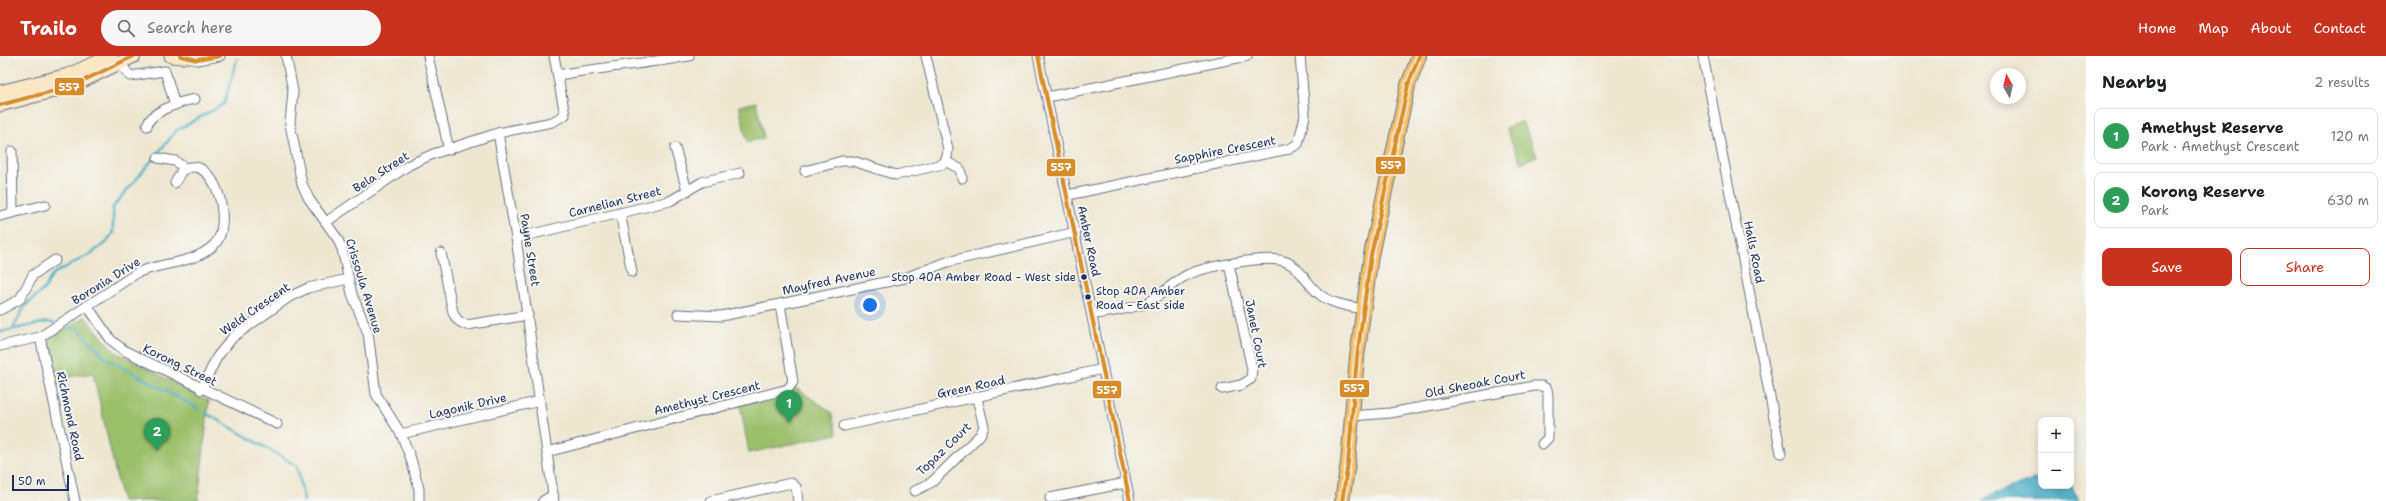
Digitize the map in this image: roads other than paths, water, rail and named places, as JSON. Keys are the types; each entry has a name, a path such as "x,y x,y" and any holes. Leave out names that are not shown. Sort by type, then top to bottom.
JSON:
{"main road":[{"path":"0,92 68,75 134,56"},
{"path":"1342,501 1348,463 1351,416 1363,309 1371,255 1408,85 1419,56"},
{"path":"0,105 72,86 116,60"}],"street":[{"path":"178,56 197,60 220,56"},
{"name":"Crissoula Avenue","path":"286,56 293,91 290,124 297,165 309,199 326,222 342,248 348,279 368,333 376,394 401,434 411,459 420,489 419,501"},
{"path":"428,56 449,150"},
{"path":"498,133 552,122 565,115 554,56"},
{"path":"558,75 602,67 640,65 689,56"},
{"path":"805,171 842,161 853,161 896,175 942,164 945,161 948,149 926,56"},
{"name":"Amber Road","path":"1038,56 1076,232 1130,501"},
{"path":"1047,97 1247,56"},
{"name":"Sapphire Crescent","path":"1068,195 1290,149 1298,144 1306,116 1300,56"},
{"name":"Halls Road","path":"1703,56 1781,453"},
{"path":"116,60 130,76 165,71 175,104"},
{"path":"147,126 150,118 175,104 195,99"},
{"name":"Bela Street","path":"326,222 409,165 498,133"},
{"name":"Payne Street","path":"498,133 528,316 553,498"},
{"path":"675,148 687,190"},
{"path":"12,151 13,212"},
{"path":"158,158 175,161 186,169 175,183"},
{"path":"945,161 960,169 962,178"},
{"name":"Boronia Drive","path":"0,346 40,337 88,307 137,273 150,268 189,259 214,246 221,237 224,223 217,187 204,171 186,169"},
{"name":"Carnelian Street","path":"516,238 670,201 702,182 740,174"},
{"path":"0,216 45,204"},
{"path":"620,213 632,272"},
{"name":"Mayfred Avenue","path":"678,314 721,316 780,304 905,278 947,262 1076,232"},
{"path":"441,253 453,312 455,318 460,322 467,325 528,316"},
{"path":"0,310 20,299 34,275 55,260"},
{"path":"1092,315 1148,302 1190,274 1229,264 1280,260 1295,266 1318,293 1327,299 1345,306 1363,309"},
{"name":"Janet Court","path":"1222,389 1241,385 1251,378 1252,369 1229,264"},
{"name":"Weld Crescent","path":"201,390 216,357 233,337 289,297 308,288 348,279"},
{"name":"Amethyst Crescent","path":"547,452 788,389 793,382 780,304"},
{"name":"Korong Street","path":"88,307 112,340 125,351 201,390 277,424"},
{"name":"Richmond Road","path":"40,337 76,501"},
{"name":"Green Road","path":"844,426 977,398 1103,369"},
{"name":"Old Sheoak Court","path":"1351,416 1390,413 1534,386 1542,386 1547,390 1548,396 1548,438 1542,444"},
{"name":"Topaz Court","path":"915,491 932,482 980,435 984,427 977,398"},
{"name":"Lagonik Drive","path":"401,434 540,401"},
{"path":"1050,498 1126,482"},
{"path":"711,501 791,483 796,487 798,501"},
{"path":"543,501 553,498"}],"water":[{"path":"2038,478 2038,489 2074,489 2079,501 1982,501 1991,495"}],"waterway":[{"path":"13,328 25,306 44,289 53,274 90,254 106,243 113,232 113,207 177,130 224,104 237,59"},
{"path":"0,332 47,322 54,323"},
{"path":"69,327 78,329 106,358 199,409"},
{"path":"206,413 297,466 304,501"}],"place":[{"name":"Stop 40A Amber Road - West side","path":"1084,277"},
{"name":"Stop 40A Amber Road - East side","path":"1088,297"},
{"name":"Amethyst Reserve","path":"789,423"},
{"name":"Korong Reserve","path":"157,451"}]}
